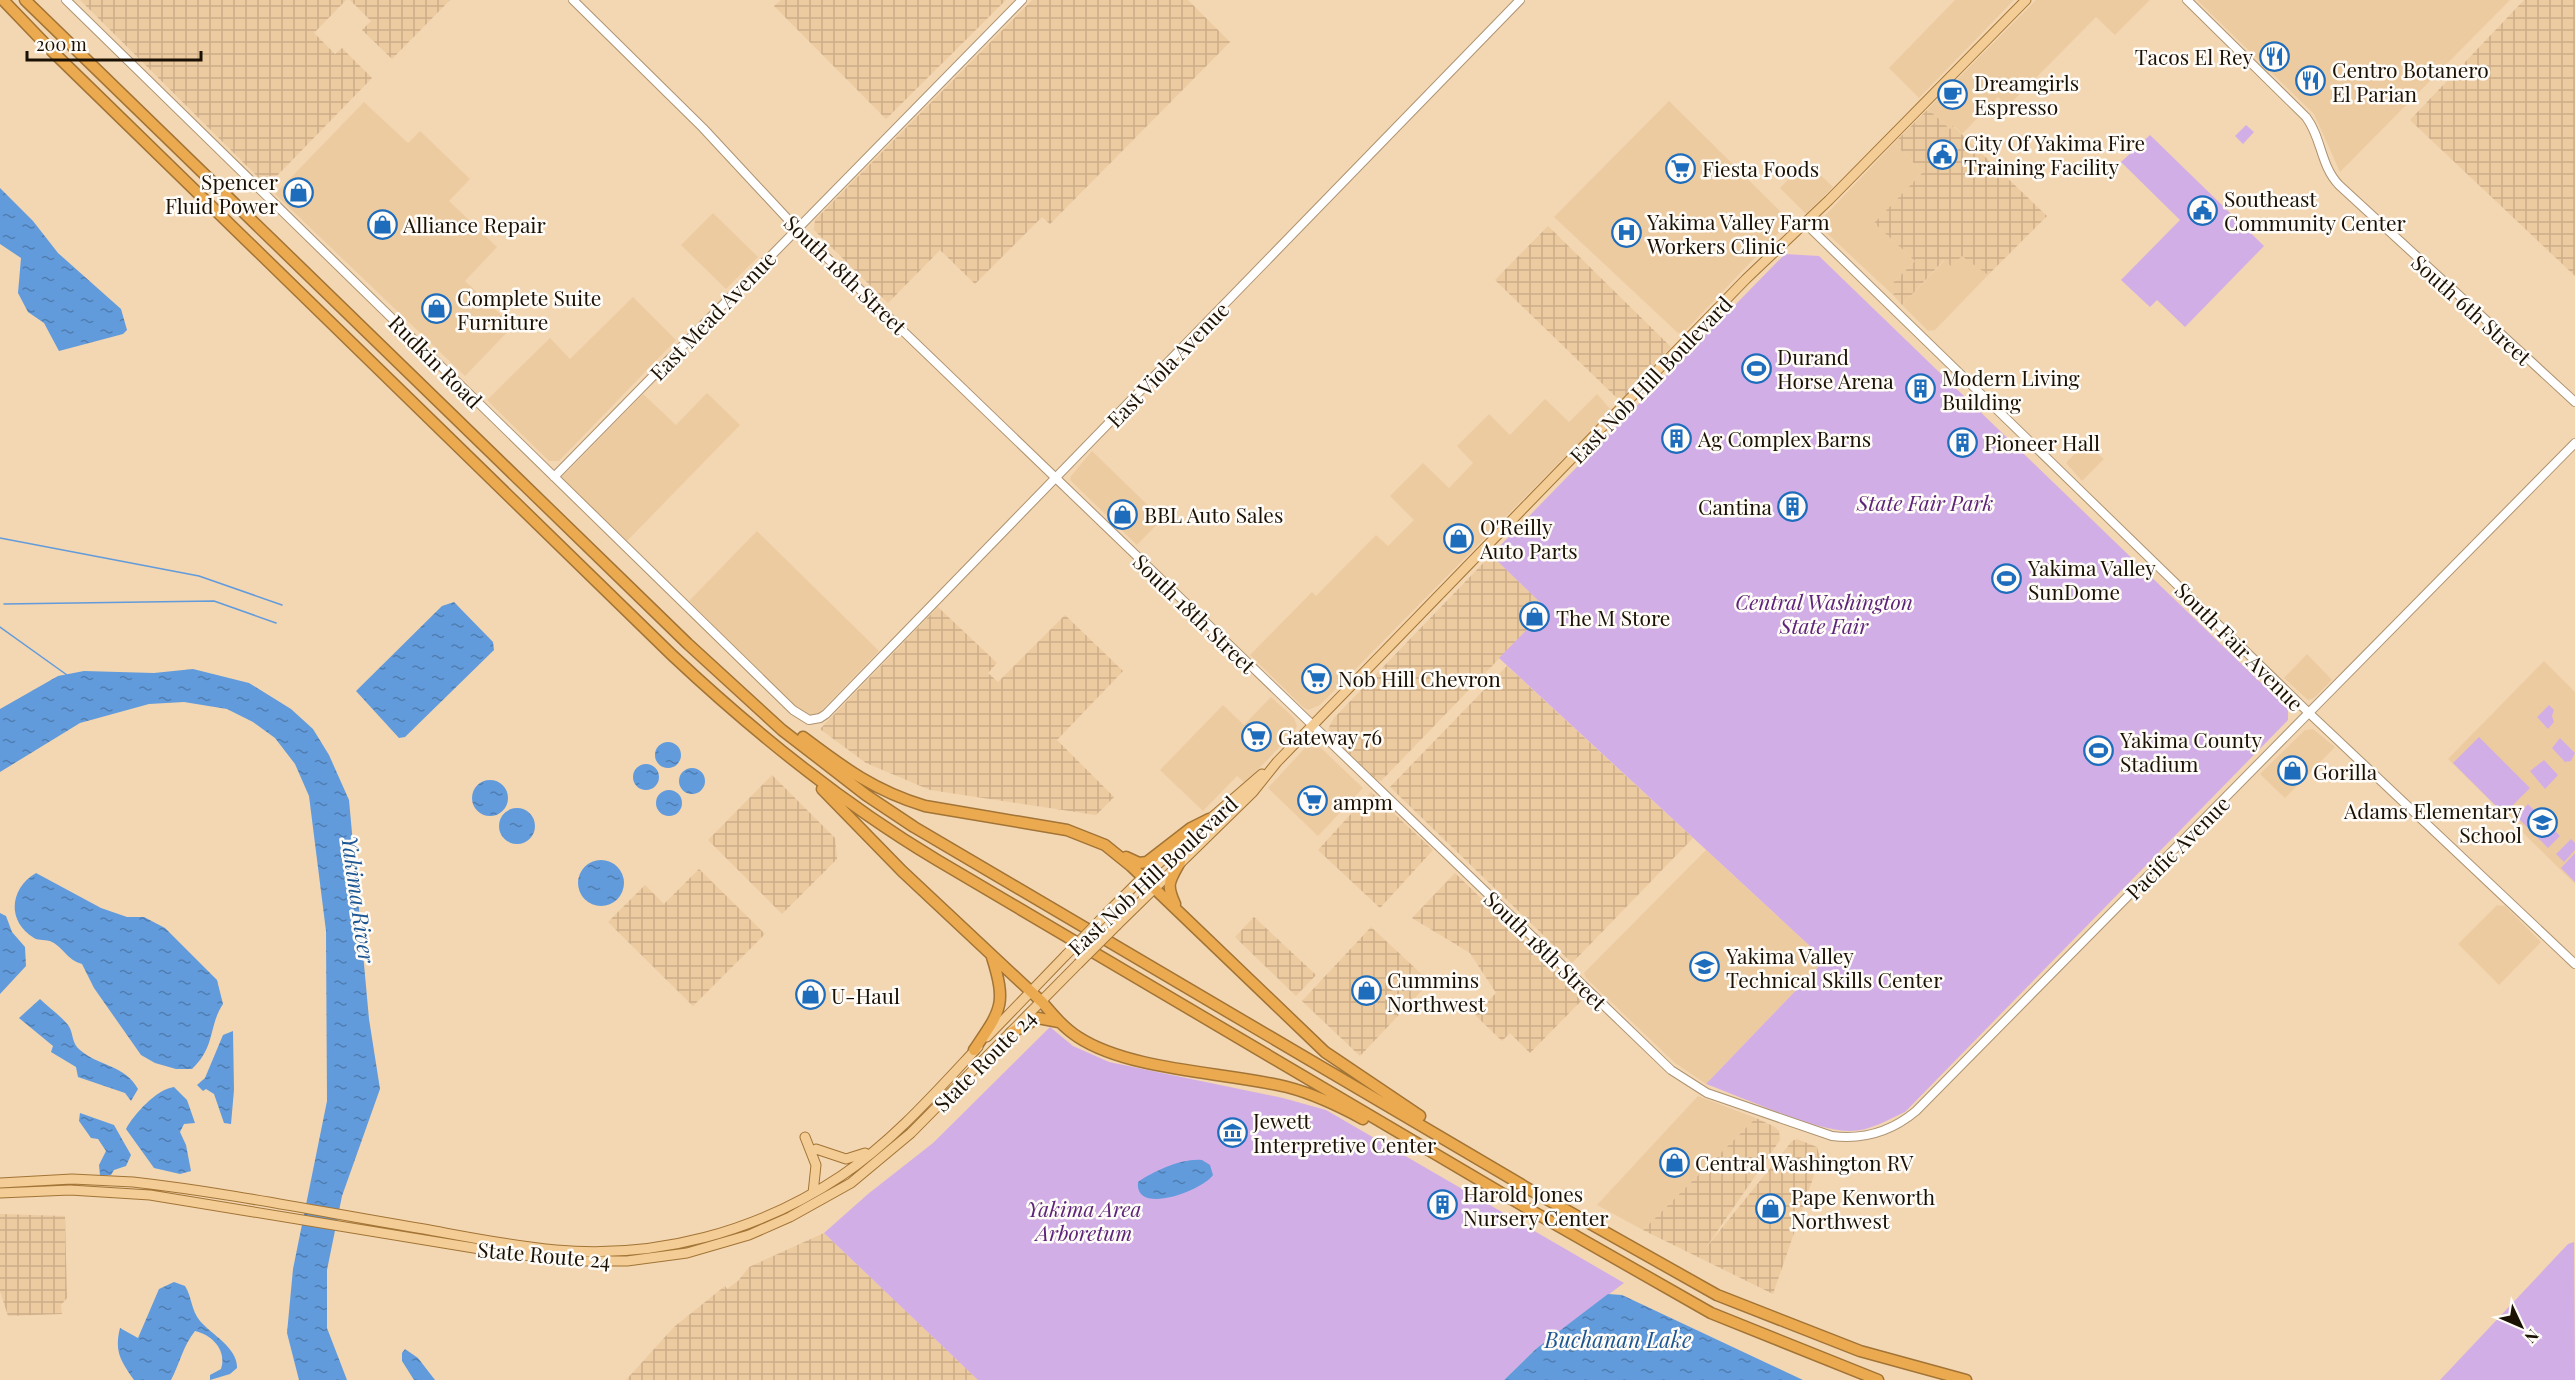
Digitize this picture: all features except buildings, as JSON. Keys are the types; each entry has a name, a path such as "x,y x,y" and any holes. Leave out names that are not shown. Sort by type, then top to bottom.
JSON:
{"highway":[{"path":"3,0 52,51 655,638 726,705 784,754 1076,1036 1106,1052 1131,1059 1288,1087 1329,1101 1480,1187 1532,1211"},
{"path":"25,0 688,644 782,730 866,795 914,827 1527,1188 1717,1295 1860,1351 1966,1380"},
{"path":"688,644 720,668 784,723 856,777 907,801 1067,830 1105,845 1139,863 1147,862 1191,828 1209,819"},
{"path":"784,754 900,838 1532,1211 1711,1313 1878,1380"},
{"path":"1105,845 1143,877 1325,1052 1414,1113 1456,1138 1527,1188"},
{"path":"1177,910 1169,893 1169,882 1180,862"},
{"path":"975,1050 998,1016 1002,998 991,954"},
{"path":"1011,1033 1038,1018 1059,1022"}],"main road":[{"name":"East Nob Hill Boulevard","path":"1042,1002 1180,862 1253,792 1277,762 1746,279 1805,223 2026,0"},
{"name":"East Nob Hill Boulevard","path":"1030,991 1143,877 1277,762"},
{"name":"State Route 24","path":"0,1183 161,1185 487,1240 580,1252 660,1247 737,1228 813,1193 842,1175 923,1105 1030,991"},
{"name":"State Route 24","path":"0,1192 71,1184 166,1197 486,1250 570,1261 627,1261 687,1253 749,1235 821,1201 880,1160 911,1133 1042,1002"},
{"path":"805,1137 816,1165 813,1193"},
{"path":"816,1149 846,1159 871,1152"}],"street":[{"name":"Rudkin Road","path":"66,0 793,710 808,720"},
{"name":"South 18th Street","path":"573,0 704,128 797,229 1677,1074 1707,1093 1823,1134 1850,1138 1870,1135"},
{"name":"East Mead Avenue","path":"554,477 1022,0"},
{"name":"East Viola Avenue","path":"808,720 826,714 1520,0"},
{"name":"South 6th Street","path":"2187,0 2306,117 2315,131 2325,166 2334,180 2575,402"},
{"name":"South Fair Avenue","path":"1805,223 2309,713 2575,964"},
{"name":"Pacific Avenue","path":"1870,1135 1893,1127 1916,1111 2575,443"}],"shaded area":[{"path":"80,0 346,0 314,33 335,54 342,48 372,78 267,186"},
{"path":"350,0 450,0 392,59 362,30 371,21"},
{"path":"781,0 1006,0 886,119 774,6"},
{"path":"1032,0 1188,0 1230,42 1050,224 1042,217 975,284 940,250 888,303 814,230 815,220"},
{"path":"1955,0 2014,0 1919,98 1889,68"},
{"path":"2036,0 2150,0 2115,35 2096,17 2007,107 1998,97 1962,134 1954,126 1950,129 1928,109"},
{"path":"2197,0 2510,0 2340,172 2314,114"},
{"path":"2524,0 2575,0 2575,276 2410,120"},
{"path":"1669,101 1790,221 1684,332 1678,333 1554,217"},
{"path":"364,102 408,143 420,131 470,179 449,201 497,247 465,281 513,326 465,376 275,194"},
{"path":"1928,109 1950,129 1953,126 2047,216 1988,275 1962,256 1951,266 1944,260 1902,305 1893,295 1896,291 1891,285 1915,261 1874,223 1923,172 1894,143"},
{"path":"1894,143 1923,172 1874,223 1915,261 1891,285 1896,291 1893,295 1817,224"},
{"path":"1806,161 1833,187 1806,214 1780,188"},
{"path":"713,213 758,257 726,289 681,245"},
{"path":"1548,226 1671,347 1620,401 1495,280"},
{"path":"1962,255 1988,275 1935,330 1928,331 1902,305 1945,260"},
{"path":"633,297 676,340 559,461 549,461 487,400 550,338 570,359"},
{"path":"707,393 740,425 627,541 561,478 643,394 676,425"},
{"path":"1597,394 1611,410 1320,705 1308,710 1303,707 1250,655 1312,592 1316,596 1376,535 1388,546 1414,520 1390,496 1423,463 1449,488 1473,463 1457,446 1489,414 1510,435 1545,399 1569,422"},
{"path":"2085,443 2104,459 2082,481 2066,463"},
{"path":"1092,451 1162,519 1137,545 1070,480"},
{"path":"757,531 879,651 817,715 810,716 800,711 689,601"},
{"path":"1491,555 1547,609 1381,781 1377,780 1328,733 1329,727 1334,718"},
{"path":"938,607 997,663 988,673 998,682 1065,615 1123,671 1057,740 1114,797 1096,815 930,790 866,763 820,729"},
{"path":"2307,654 2332,680 2314,698 2308,700 2284,678"},
{"name":"Adams Elementary School","path":"2544,661 2575,692 2575,884 2448,759"},
{"path":"1507,666 1693,838 1572,963 1390,787"},
{"path":"1271,697 1294,718 1297,726 1294,732 1245,783 1237,776 1203,811 1160,770 1223,705 1244,725"},
{"path":"2313,729 2335,747 2285,798 2260,774 2305,730"},
{"path":"1320,747 1363,788 1318,836 1268,788 1305,748"},
{"path":"772,775 835,838 837,859 782,914 708,840"},
{"path":"1371,792 1433,850 1380,908 1318,850"},
{"name":"Yakima Valley Technical Skills Center","path":"1706,850 1825,960 1706,1084 1675,1063 1586,978 1584,973"},
{"path":"699,869 765,934 693,1006 608,922 645,885 664,904"},
{"path":"1455,873 1584,998 1530,1053 1510,1033 1502,1041 1475,1015 1496,993 1470,953 1412,918"},
{"path":"2497,905 2505,906 2541,942 2499,985 2458,944"},
{"path":"1254,917 1316,975 1296,996 1235,937"},
{"name":"Cummins Northwest","path":"1371,927 1430,982 1360,1056 1302,1001"},
{"name":"Central Washington RV","path":"1698,1096 1756,1118 1643,1230 1597,1205"},
{"path":"1756,1118 1775,1127 1779,1131 1780,1140 1705,1249 1792,1141 1797,1139 1817,1147 1820,1158 1773,1294 1643,1230"},
{"path":"0,1214 65,1216 67,1298 61,1305 62,1314 8,1316 0,1291"},
{"path":"824,1233 978,1380 626,1380 674,1327 725,1286 727,1289 738,1281 749,1267"}],"green space":[{"path":"2246,125 2254,132 2243,144 2235,136"},
{"path":"2150,135 2264,246 2185,327 2157,300 2150,307 2121,280 2180,220 2121,162"},
{"name":"Central Washington State Fair","path":"1785,254 1819,256 2288,709 2288,720 1905,1112 1877,1125 1855,1131 1816,1125 1706,1084 1825,960 1499,658 1547,609 1491,555"},
{"path":"2549,705 2554,710 2552,716 2554,722 2548,729 2537,717"},
{"path":"2479,737 2530,788 2504,814 2453,763"},
{"path":"2560,738 2575,753 2571,761 2565,762 2552,748"},
{"path":"2544,760 2558,775 2545,789 2530,771"},
{"path":"2528,804 2560,836 2548,848 2516,816"},
{"path":"2571,839 2575,843 2575,850 2564,862 2556,854"},
{"path":"2575,853 2575,882 2561,868"},
{"name":"Yakima Area Arboretum","path":"1050,1027 1073,1046 1109,1062 1283,1098 1326,1110 1624,1283 1537,1348 1504,1380 978,1380 824,1233 868,1194 933,1143"},
{"path":"2574,1242 2575,1380 2440,1380 2568,1244"}],"water":[{"path":"0,188 33,221 58,253 121,309 127,330 123,334 59,351 44,323 28,312 18,293 21,258 0,244"},
{"path":"454,602 493,642 494,650 405,737 399,738 356,691 442,606"},
{"name":"Yakima River","path":"193,669 249,683 291,709 313,729 329,755 349,800 369,1019 380,1089 342,1196 327,1270 327,1328 347,1380 299,1380 287,1333 293,1269 327,1101 326,931 309,796 295,764 275,738 253,722 227,709 184,702 149,704 80,723 0,772 0,709 58,676 84,671 154,673"},
{"path":"668,742 677,746 681,755 677,764 668,768 659,764 655,755 659,746"},
{"path":"646,764 655,768 659,777 655,786 646,790 637,786 633,777 637,768"},
{"path":"692,768 701,772 705,781 701,790 692,794 683,790 679,781 683,772"},
{"path":"490,780 503,785 508,798 503,811 490,816 477,811 472,798 477,785"},
{"path":"669,790 678,794 682,803 678,812 669,816 660,812 656,803 660,794"},
{"path":"517,808 530,813 535,826 530,839 517,844 504,839 499,826 504,813"},
{"path":"601,860 617,867 624,883 617,899 601,906 585,899 578,883 585,867"},
{"path":"36,873 101,908 127,917 144,917 165,928 217,980 223,1004 218,1012 205,1052 192,1069 176,1069 155,1063 141,1055 94,988 82,964 72,959 52,942 36,939 25,931 15,914 15,905 21,887"},
{"path":"0,913 6,916 12,932 25,947 26,966 0,994"},
{"path":"40,999 68,1025 75,1044 80,1050 119,1070 133,1081 138,1089 131,1101 125,1093 78,1077 76,1067 51,1052 53,1046 19,1018"},
{"path":"233,1031 234,1090 231,1124 224,1123 214,1094 206,1089 203,1091 197,1085 205,1078 223,1035"},
{"path":"174,1087 187,1100 195,1123 184,1124 180,1132 186,1145 191,1171 180,1174 154,1168 126,1129 134,1116 147,1103 160,1092"},
{"path":"80,1113 114,1125 131,1155 126,1166 114,1170 111,1175 100,1176 99,1165 106,1151 98,1139 91,1138 79,1121"},
{"path":"1202,1160 1210,1165 1213,1175 1196,1188 1157,1199 1146,1198 1140,1192 1138,1182 1152,1174 1177,1163"},
{"path":"174,1282 185,1286 200,1321 233,1354 237,1368 230,1374 210,1380 210,1375 221,1369 222,1356 213,1340 195,1331 187,1343 171,1380 134,1380 125,1367 118,1350 120,1328 138,1338 159,1289"},
{"name":"Buchanan Lake","path":"1608,1294 1622,1295 1803,1380 1504,1380 1537,1348"},
{"path":"405,1349 418,1358 435,1380 414,1380 402,1361 402,1353"}],"waterway":[{"path":"0,538 199,576 282,605"},
{"path":"4,604 214,601 276,623"},
{"path":"0,627 67,675"}],"place":[{"name":"Tacos El Rey","path":"2274,56"},
{"name":"Centro Botanero El Parian","path":"2311,81"},
{"name":"Dreamgirls Espresso","path":"1953,94"},
{"name":"City Of Yakima Fire Training Facility","path":"1943,154"},
{"name":"Fiesta Foods","path":"1681,168"},
{"name":"Spencer Fluid Power","path":"299,193"},
{"name":"Southeast Community Center","path":"2203,210"},
{"name":"Alliance Repair","path":"382,224"},
{"name":"Yakima Valley Farm Workers Clinic","path":"1626,233"},
{"name":"Complete Suite Furniture","path":"436,309"},
{"name":"Durand Horse Arena","path":"1756,368"},
{"name":"Modern Living Building","path":"1921,389"},
{"name":"Ag Complex Barns","path":"1677,438"},
{"name":"Pioneer Hall","path":"1963,442"},
{"name":"Cantina","path":"1793,506"},
{"name":"BBL Auto Sales","path":"1123,514"},
{"name":"O'Reilly Auto Parts","path":"1459,538"},
{"name":"Yakima Valley SunDome","path":"2007,579"},
{"name":"The M Store","path":"1535,617"},
{"name":"Nob Hill Chevron","path":"1317,678"},
{"name":"Gateway 76","path":"1257,736"},
{"name":"Yakima County Stadium","path":"2099,751"},
{"name":"Gorilla","path":"2292,771"},
{"name":"ampm","path":"1312,801"},
{"name":"Adams Elementary School","path":"2543,822"},
{"name":"Yakima Valley Technical Skills Center","path":"1705,967"},
{"name":"Cummins Northwest","path":"1366,991"},
{"name":"U-Haul","path":"810,995"},
{"name":"Jewett Interpretive Center","path":"1232,1132"},
{"name":"Central Washington RV","path":"1674,1162"},
{"name":"Harold Jones Nursery Center","path":"1442,1205"},
{"name":"Pape Kenworth Northwest","path":"1770,1208"}],"park label":[{"name":"State Fair Park","path":"1925,502"}]}
